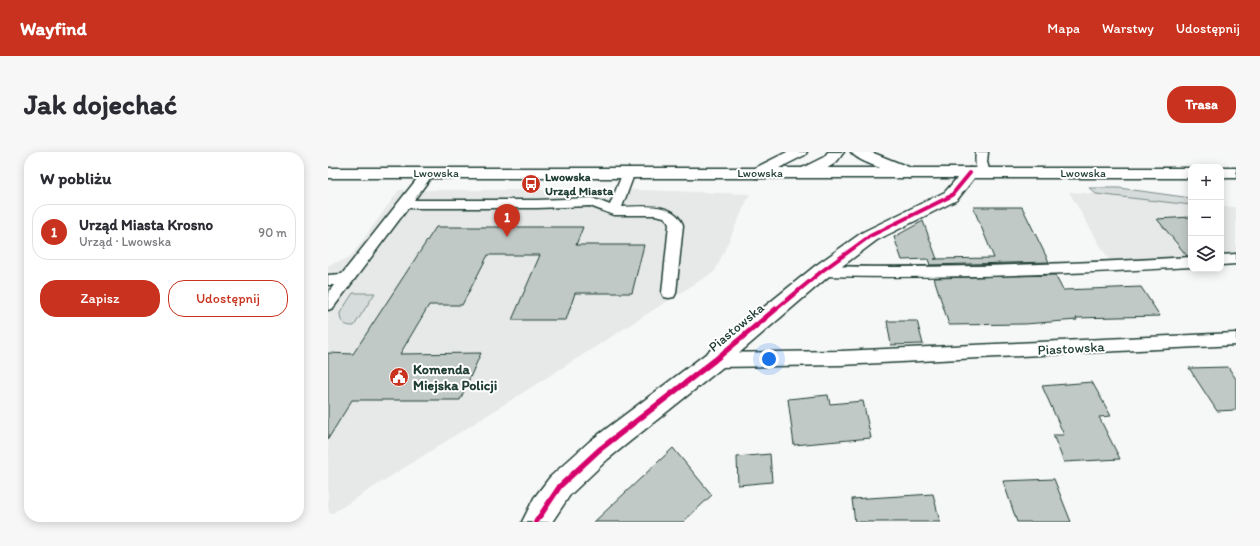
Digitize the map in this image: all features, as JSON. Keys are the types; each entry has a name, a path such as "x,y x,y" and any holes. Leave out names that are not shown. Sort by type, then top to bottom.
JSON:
{"main road":[{"path":"757,173 799,152"},
{"path":"808,152 804,160 804,173 830,160 836,152"},
{"path":"859,152 875,160 910,172"},
{"name":"Lwowska","path":"328,173 1188,173"},
{"name":"Piastowska","path":"536,522 560,486 599,450 715,360 822,271 870,236 951,196 977,173"},
{"path":"1224,173 1236,174"}],"lane":[{"path":"977,173 981,162 982,152"},
{"path":"614,211 629,172"},
{"path":"328,304 428,173"},
{"path":"404,204 537,204 592,202 614,211 654,211 668,214 674,219 676,225 669,292"},
{"path":"1224,260 1236,259"},
{"path":"822,271 905,273 1045,270 1188,262"},
{"path":"328,280 346,279"},
{"name":"Piastowska","path":"715,360 849,358 1236,339"}],"shaded area":[{"path":"1089,188 1119,188 1188,198 1188,205 1096,194"},
{"path":"399,190 643,190 750,194 715,271 328,516 328,265 350,258"},
{"path":"1069,192 1123,196 1188,205 1188,256 1110,262"},
{"path":"1224,207 1236,207 1236,253 1224,254"},
{"path":"353,293 375,293 354,326 343,323 340,313"}],"building":[{"path":"973,207 1022,207 1049,262 930,265 928,259 902,260 894,237 923,221 937,259 994,258"},
{"path":"1188,217 1188,256 1187,256 1157,219"},
{"path":"436,227 583,227 576,245 644,245 632,293 575,293 566,320 512,320 540,255 488,255 462,305 429,305 400,354 481,353 460,400 352,400 328,439 328,353 353,354"},
{"path":"1055,275 1063,290 1141,287 1160,316 1076,318 1077,320 1025,324 949,325 934,278"},
{"path":"887,321 917,321 923,344 891,345"},
{"path":"1228,367 1236,379 1236,410 1217,411 1189,368"},
{"path":"1092,382 1111,416 1099,417 1120,459 1064,462 1053,435 1064,435 1042,386"},
{"path":"828,395 830,404 863,401 871,438 794,445 788,399"},
{"path":"673,448 712,495 683,522 594,522"},
{"path":"770,454 772,482 738,485 737,457"},
{"path":"1054,479 1071,522 1017,522 1003,481"},
{"path":"933,494 940,522 855,522 852,499"}],"cycle path":[{"path":"536,522 560,486 599,450 715,360 822,271 870,236 951,196 970,173"}],"place":[{"name":"Lwowska Urząd Miasta","path":"531,184"},
{"name":"Urząd Miasta Krosno","path":"507,237"},
{"name":"Komenda Miejska Policji","path":"399,377"}]}
